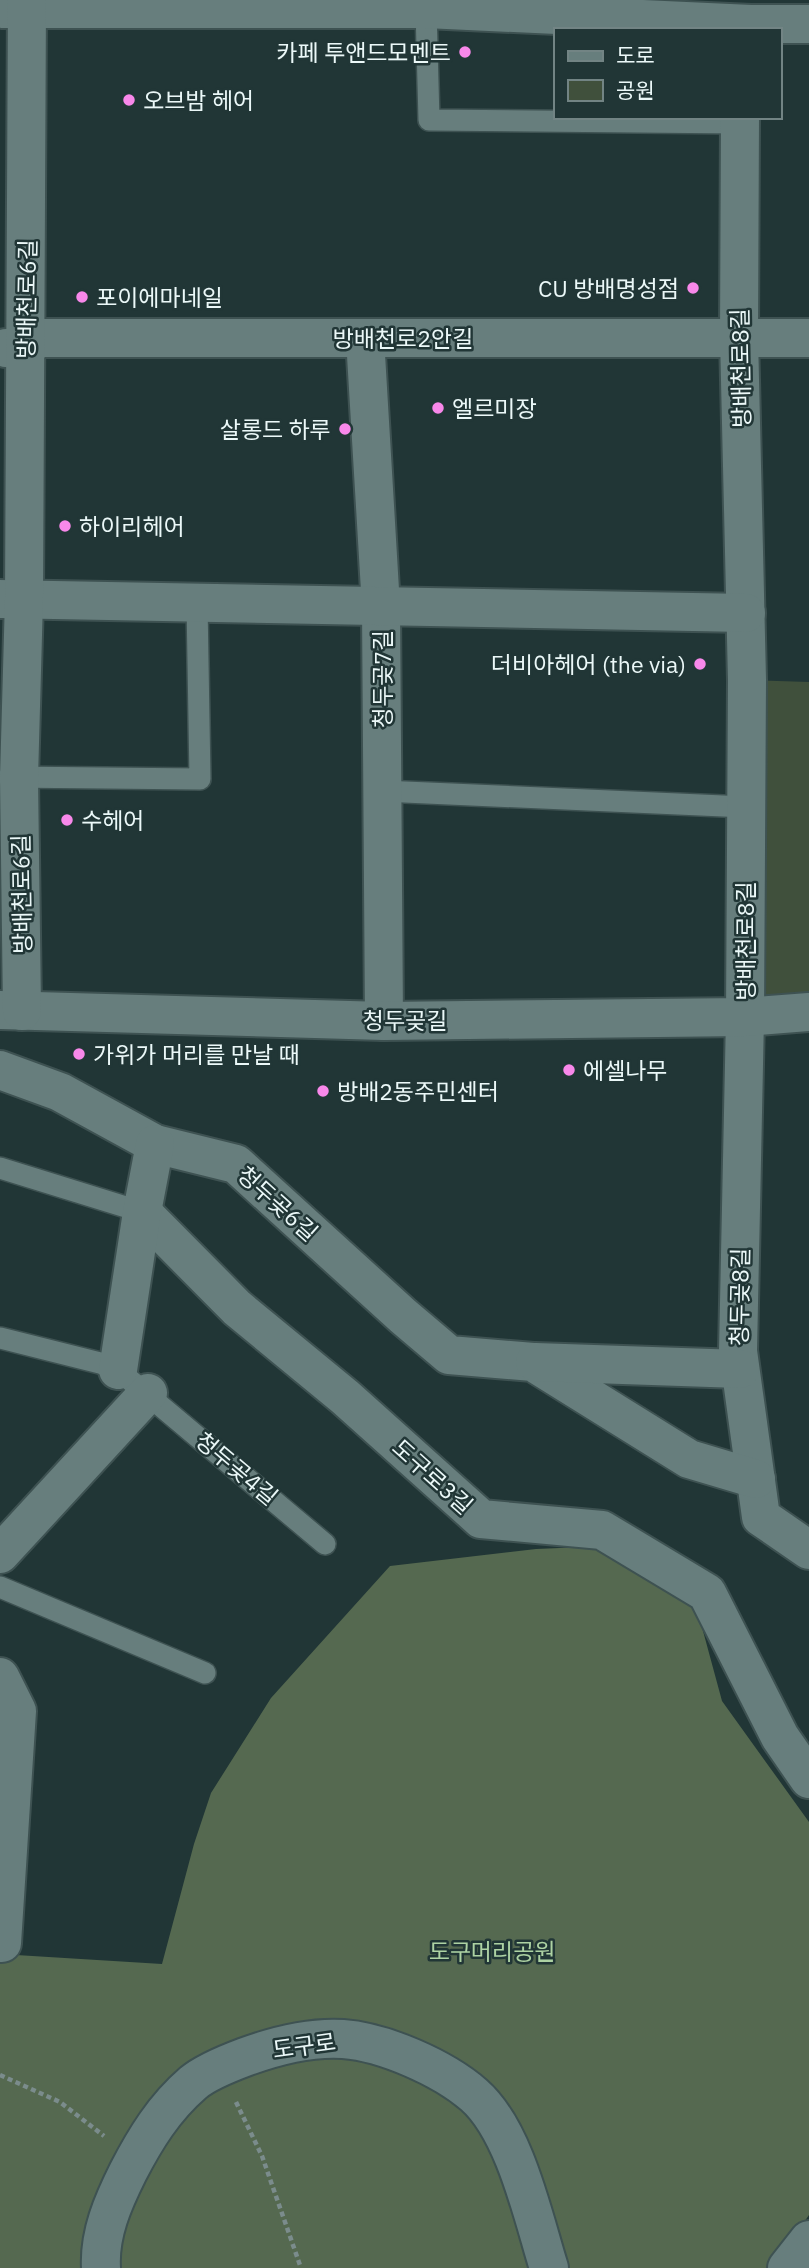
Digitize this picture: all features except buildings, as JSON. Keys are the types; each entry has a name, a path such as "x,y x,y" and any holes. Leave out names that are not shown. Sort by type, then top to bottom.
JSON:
{"street":[{"path":"18,6 425,9 751,18 809,24"},
{"name":"방배천로6길","path":"11,1011 9,777 13,129 18,6"},
{"name":"방배천로8길","path":"740,120 739,337 746,613 745,1017"},
{"name":"방배천로2안길","path":"13,348 37,338 809,338"},
{"name":"청두곶7길","path":"365,338 381,607 384,1021"},
{"path":"12,599 746,613"},
{"name":"청두곶길","path":"11,1011 384,1021 745,1017 809,1012"},
{"name":"청두곶8길","path":"745,1017 738,1351 740,1369 761,1517 809,1550"},
{"name":"청두곶6길","path":"0,1070 60,1092 155,1144 236,1164 403,1317 449,1355 533,1362 740,1369"},
{"path":"118,1370 155,1144"},
{"name":"도구로3길","path":"142,1212 237,1308 345,1397 481,1519 602,1530 707,1593 780,1737 809,1779"},
{"name":"청두곶6길","path":"533,1362 689,1460 756,1479"},
{"path":"0,1554 148,1393"},
{"path":"0,1676 17,1711 1,1943"},
{"name":"도구로","path":"101,2268 100,2255 110,2207 160,2116 195,2081 273,2047 343,2039 379,2046 413,2059 443,2074 474,2095 496,2123 513,2155 550,2268"},
{"path":"787,2268 809,2240"}],"lane":[{"name":"방배천로8길","path":"425,9 429,120 740,120"},
{"path":"9,777 200,779 197,603"},
{"path":"382,791 746,807"},
{"path":"0,1168 142,1212"},
{"name":"청두곶4길","path":"0,1338 118,1370 325,1544"},
{"path":"0,1587 205,1673"}],"path":[{"path":"220,2069 262,2156 301,2268"},
{"path":"0,2075 60,2102 134,2160"}],"green space":[{"path":"747,680 809,682 809,1012 745,1017"},
{"name":"도구머리공원","path":"607,1546 693,1594 722,1701 809,1822 809,2215 772,2268 0,2268 0,1954 162,1964 194,1844 211,1793 271,1698 390,1566 536,1549"}],"place":[{"name":"카페 투앤드모멘트","path":"465,52"},
{"name":"오브밤 헤어","path":"129,100"},
{"name":"CU 방배명성점","path":"693,288"},
{"name":"포이에마네일","path":"82,297"},
{"name":"엘르미장","path":"438,408"},
{"name":"살롱드 하루","path":"345,429"},
{"name":"하이리헤어","path":"65,526"},
{"name":"더비아헤어 (the via)","path":"700,664"},
{"name":"수헤어","path":"67,820"},
{"name":"가위가 머리를 만날 때","path":"79,1054"},
{"name":"에셀나무","path":"569,1070"},
{"name":"방배2동주민센터","path":"323,1091"}]}
